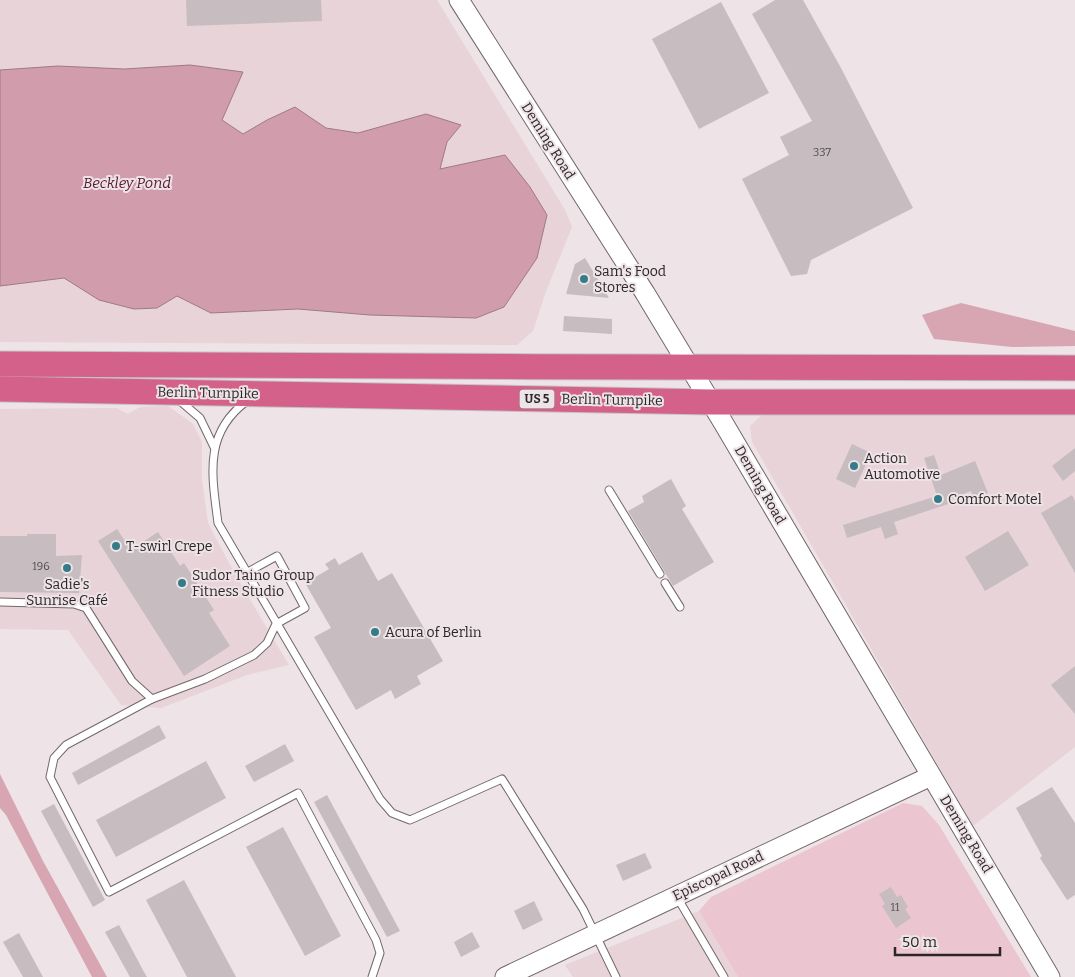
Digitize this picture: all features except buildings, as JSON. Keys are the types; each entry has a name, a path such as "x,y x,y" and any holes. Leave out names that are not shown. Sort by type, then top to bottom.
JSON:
{"highway":[{"name":"Berlin Turnpike","path":"0,364 534,365 691,369 1075,368"},
{"name":"Berlin Turnpike","path":"0,389 711,402 1075,402"}],"street":[{"name":"Deming Road","path":"459,0 711,402 1050,977"},
{"name":"Episcopal Road","path":"505,977 931,776"}],"lane":[{"path":"166,392 187,406 200,418 214,447"},
{"path":"257,394 240,407 227,422 214,447 212,478 218,523 380,799 392,813 410,820 502,779 583,908 616,977"},
{"path":"610,490 660,574"},
{"path":"246,573 277,556 305,608 276,624 266,643 254,655 189,686 152,699 66,745 54,758 50,777 109,892 298,793 376,940 380,953 372,977"},
{"path":"666,583 680,607"},
{"path":"0,602 74,604 86,608 132,681 152,699"},
{"path":"676,896 724,977"}],"shaded area":[{"path":"0,0 437,0 565,210 572,227 545,294 533,331 517,345 0,342"},
{"path":"961,303 1075,331 1075,346 1012,347 934,339 922,315"},
{"path":"168,406 193,424 202,442 202,480 208,523 236,576 289,665 247,675 161,708 121,705 68,630 0,629 0,409 117,408 128,414 140,407"},
{"path":"1075,414 1075,747 973,826 752,442 750,426 762,415"},
{"path":"0,774 43,861 107,977 92,977 6,815 0,808"},
{"path":"903,803 922,806 939,825 1031,977 738,977 699,911 711,897"},
{"path":"699,911 738,977 573,977 565,965"}],"water":[{"name":"Beckley Pond","path":"190,65 243,72 222,120 243,134 295,107 326,128 358,133 426,114 461,125 447,142 440,169 505,155 530,187 547,215 537,258 504,307 476,318 370,315 298,309 211,313 177,296 157,308 134,309 99,300 64,278 0,286 0,70 58,66 124,69"}],"place":[{"name":"Sam's Food Stores","path":"584,279"},
{"name":"Action Automotive","path":"854,466"},
{"name":"Comfort Motel","path":"938,499"},
{"name":"T-swirl Crepe","path":"116,546"},
{"name":"Sadie's Sunrise Café","path":"67,568"},
{"name":"Sudor Taino Group Fitness Studio","path":"182,583"},
{"name":"Acura of Berlin","path":"375,632"}]}
